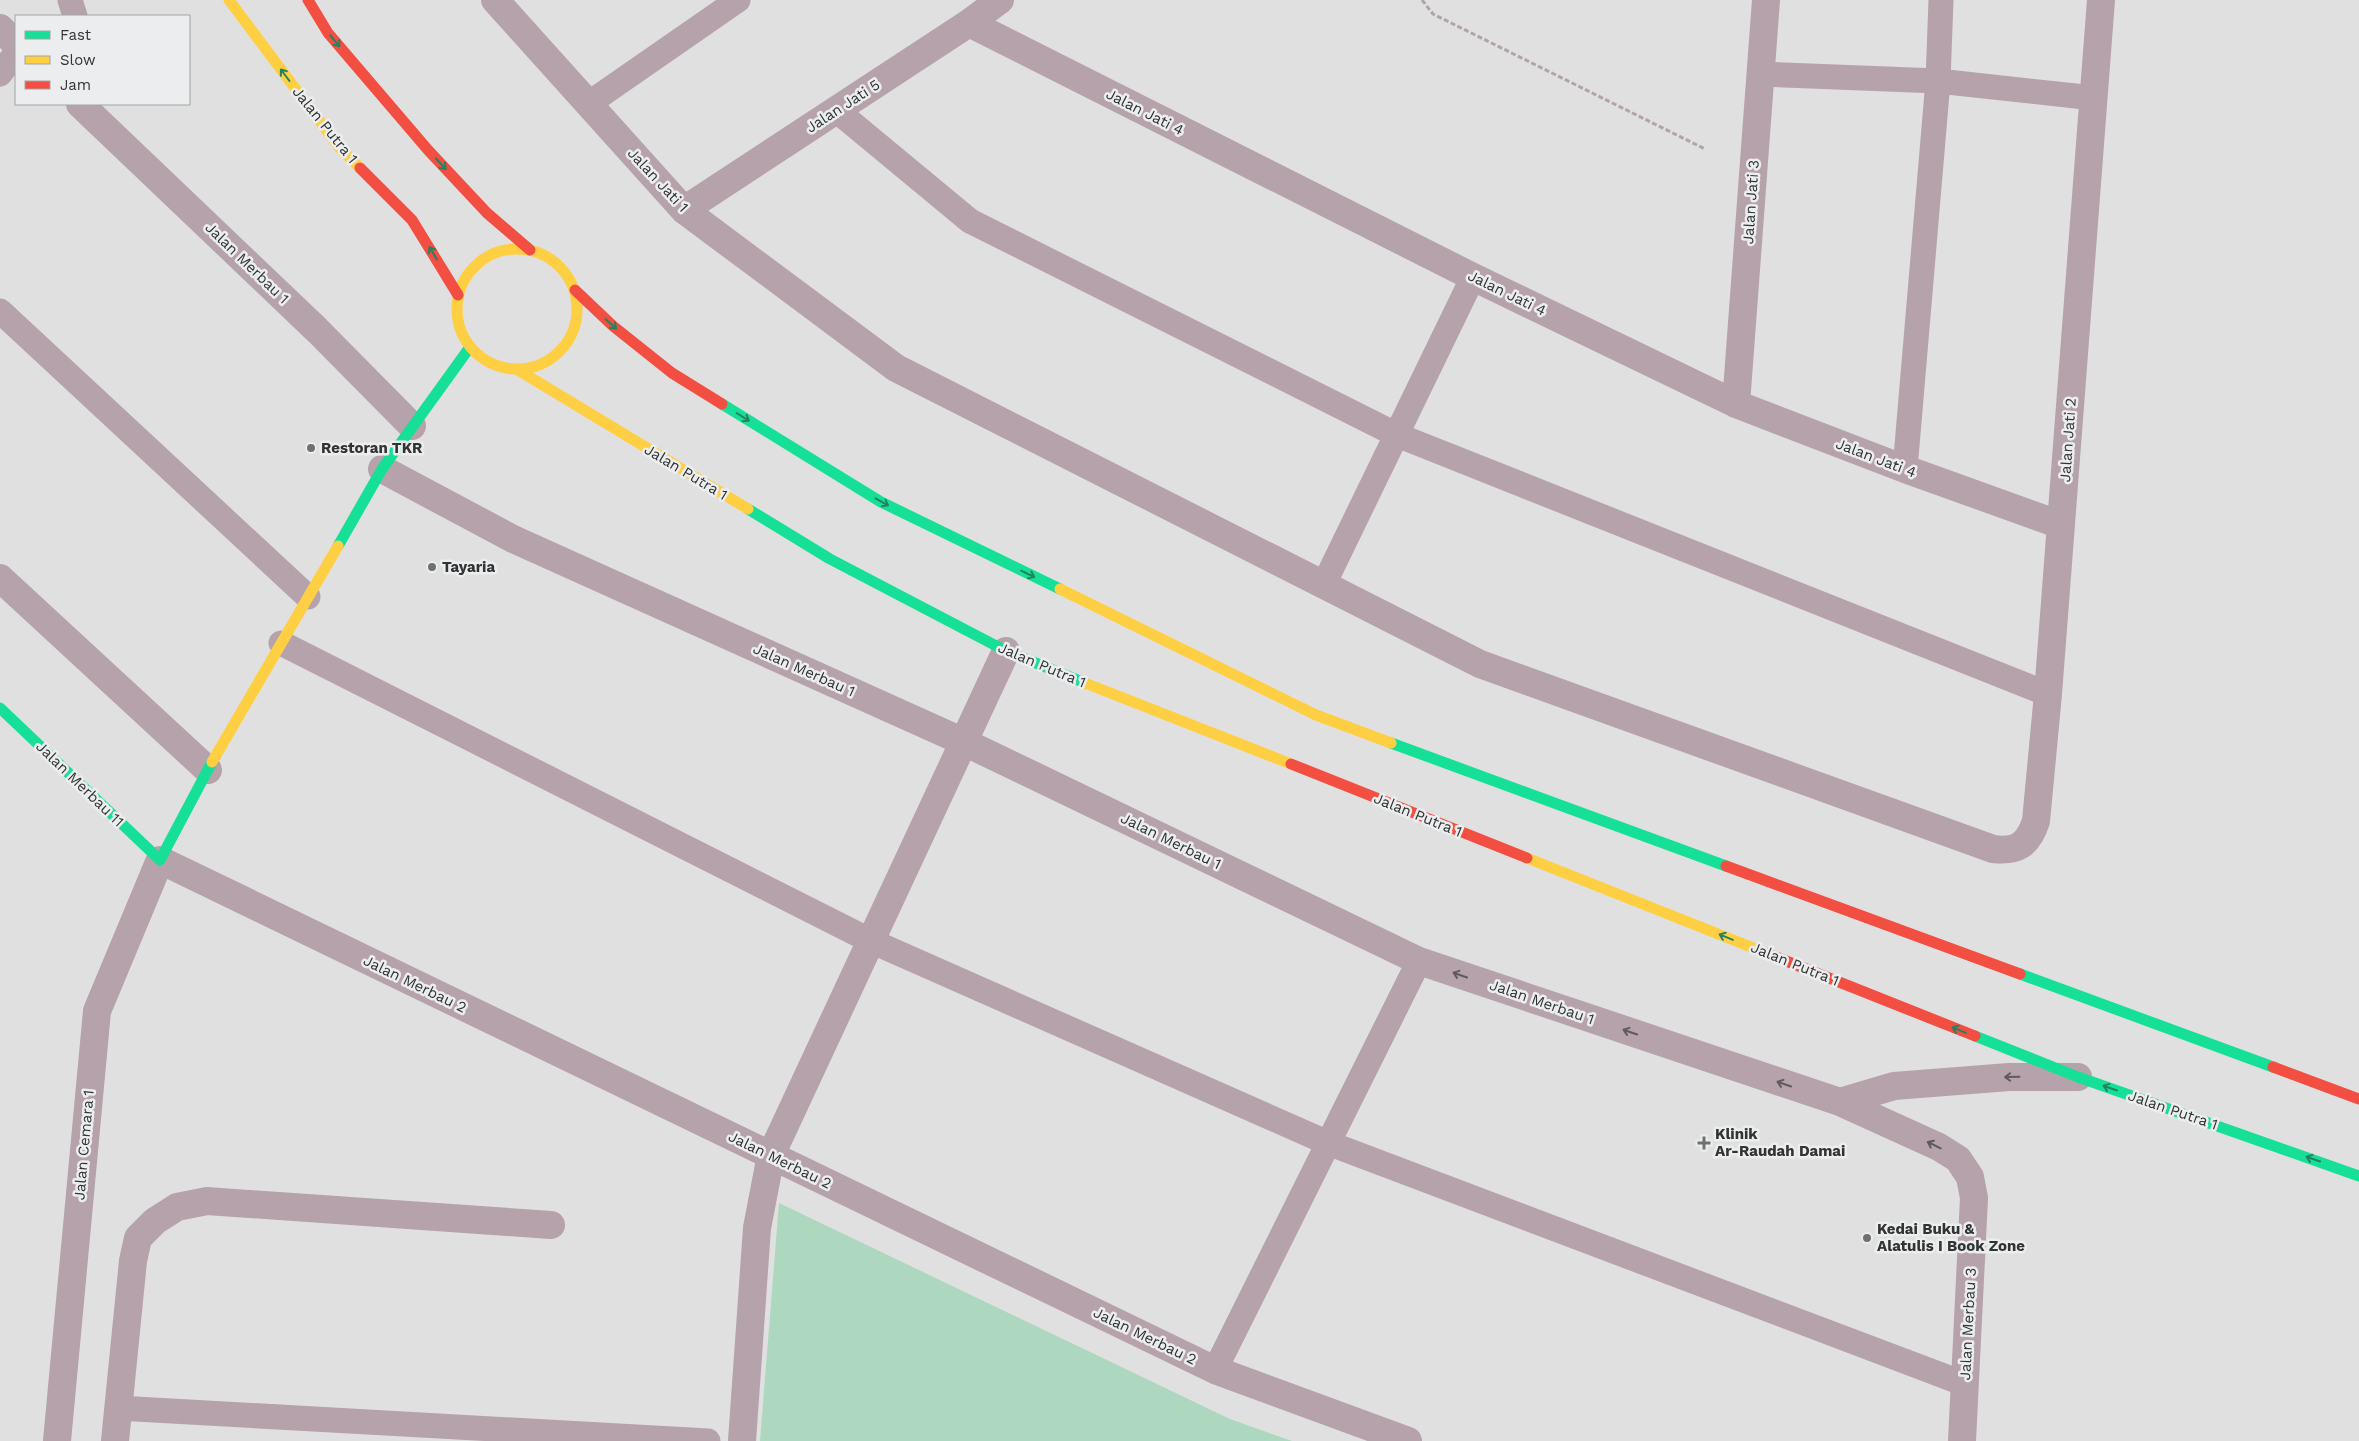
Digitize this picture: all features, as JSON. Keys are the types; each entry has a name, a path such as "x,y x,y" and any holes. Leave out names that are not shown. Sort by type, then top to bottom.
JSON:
{"main road":[{"name":"Jalan Putra 1","path":"229,0 339,147 412,220 458,295"},
{"path":"308,0 328,33 428,150 487,213 530,250"},
{"path":"510,248 530,250 550,258 566,272 575,290 578,310 574,331 565,346 552,359 536,366 518,370 500,367 484,359 470,347 461,332 456,314 458,295 465,278 477,264 492,254 510,248"},
{"path":"575,290 613,326 672,373 881,502 1316,715 2359,1099"},
{"path":"160,860 208,770 382,469 470,347"},
{"name":"Jalan Putra 1","path":"518,370 830,559 1006,651 2078,1077 2359,1176"},
{"name":"Jalan Merbau 11","path":"1,714 160,860"}],"street":[{"name":"Jalan Jati 1","path":"495,0 684,210 896,368 1480,664 1993,849"},
{"name":"Jalan Jati 5","path":"684,210 969,23 1000,0"},
{"name":"Jalan Jati 3","path":"1736,404 1766,0"},
{"name":"Jalan Jati 2","path":"1993,849 2007,850 2022,846 2032,835 2036,821 2048,694 2101,0"},
{"name":"Jalan Jati 4","path":"969,23 1473,277 1736,404 1905,470 2061,525"},
{"path":"0,28 15,43"},
{"name":"Jalan Merbau 1","path":"81,105 318,330 412,426"},
{"name":"Jalan Merbau 1","path":"382,469 513,539 964,742 1418,961 1840,1102 1939,1147 1958,1159 1970,1177"},
{"path":"0,578 208,770"},
{"path":"742,1441 757,1228 771,1155 1006,651"},
{"name":"Jalan Merbau 2","path":"160,860 1215,1370 1408,1441"},
{"name":"Jalan Cemara 1","path":"57,1441 97,1011 160,860"},
{"path":"1840,1102 1894,1086 2009,1077 2078,1077"},
{"name":"Jalan Merbau 3","path":"1962,1441 1974,1198 1970,1177"},
{"path":"115,1441 133,1261 138,1238 155,1221 177,1207 207,1201 551,1225"}],"lane":[{"path":"70,0 76,15"},
{"path":"588,104 738,0"},
{"path":"1905,470 1938,81 1941,0"},
{"path":"0,74 15,54"},
{"path":"1760,74 1938,81 2094,98"},
{"path":"836,110 970,221 1397,435 2048,694"},
{"path":"1324,584 1473,277"},
{"path":"0,311 308,597"},
{"path":"281,643 871,941 1328,1143 1965,1384"},
{"path":"1215,1370 1418,961"},
{"path":"118,1408 708,1441"}],"path":[{"path":"1422,0 1433,14 1705,149"}],"green space":[{"path":"779,1203 1230,1419 1292,1441 760,1441"}],"traffic: fast":[{"path":"338,546 382,469 470,347"},
{"path":"722,404 881,502 1060,589"},
{"path":"748,509 830,559 1006,651 1085,683"},
{"path":"0,708 160,860 212,762"},
{"path":"1391,743 1726,866"},
{"path":"2020,974 2273,1067"},
{"path":"1975,1036 2078,1077 2359,1176"}],"traffic: slow":[{"path":"229,0 339,147 360,168"},
{"path":"517,249 540,253 560,266 573,286 577,309 573,332 560,352 540,365 517,369 494,365 474,352 461,332 457,309 461,286 474,266 494,253 517,249"},
{"path":"518,370 748,509"},
{"path":"212,762 338,546"},
{"path":"1060,589 1316,715 1391,743"},
{"path":"1085,683 1291,764"},
{"path":"1527,858 1766,953"}],"traffic: jam":[{"path":"308,0 328,33 428,150 487,213 530,250"},
{"path":"360,168 412,220 458,295"},
{"path":"575,290 613,326 672,373 722,404"},
{"path":"1291,764 1527,858"},
{"path":"1726,866 2020,974"},
{"path":"1766,953 1975,1036"},
{"path":"2273,1067 2359,1099"}],"place":[{"name":"Restoran TKR","path":"311,448"},
{"name":"Tayaria","path":"432,567"},
{"name":"Klinik Ar-Raudah Damai","path":"1704,1143"},
{"name":"Kedai Buku & Alatulis I Book Zone","path":"1867,1238"}]}
